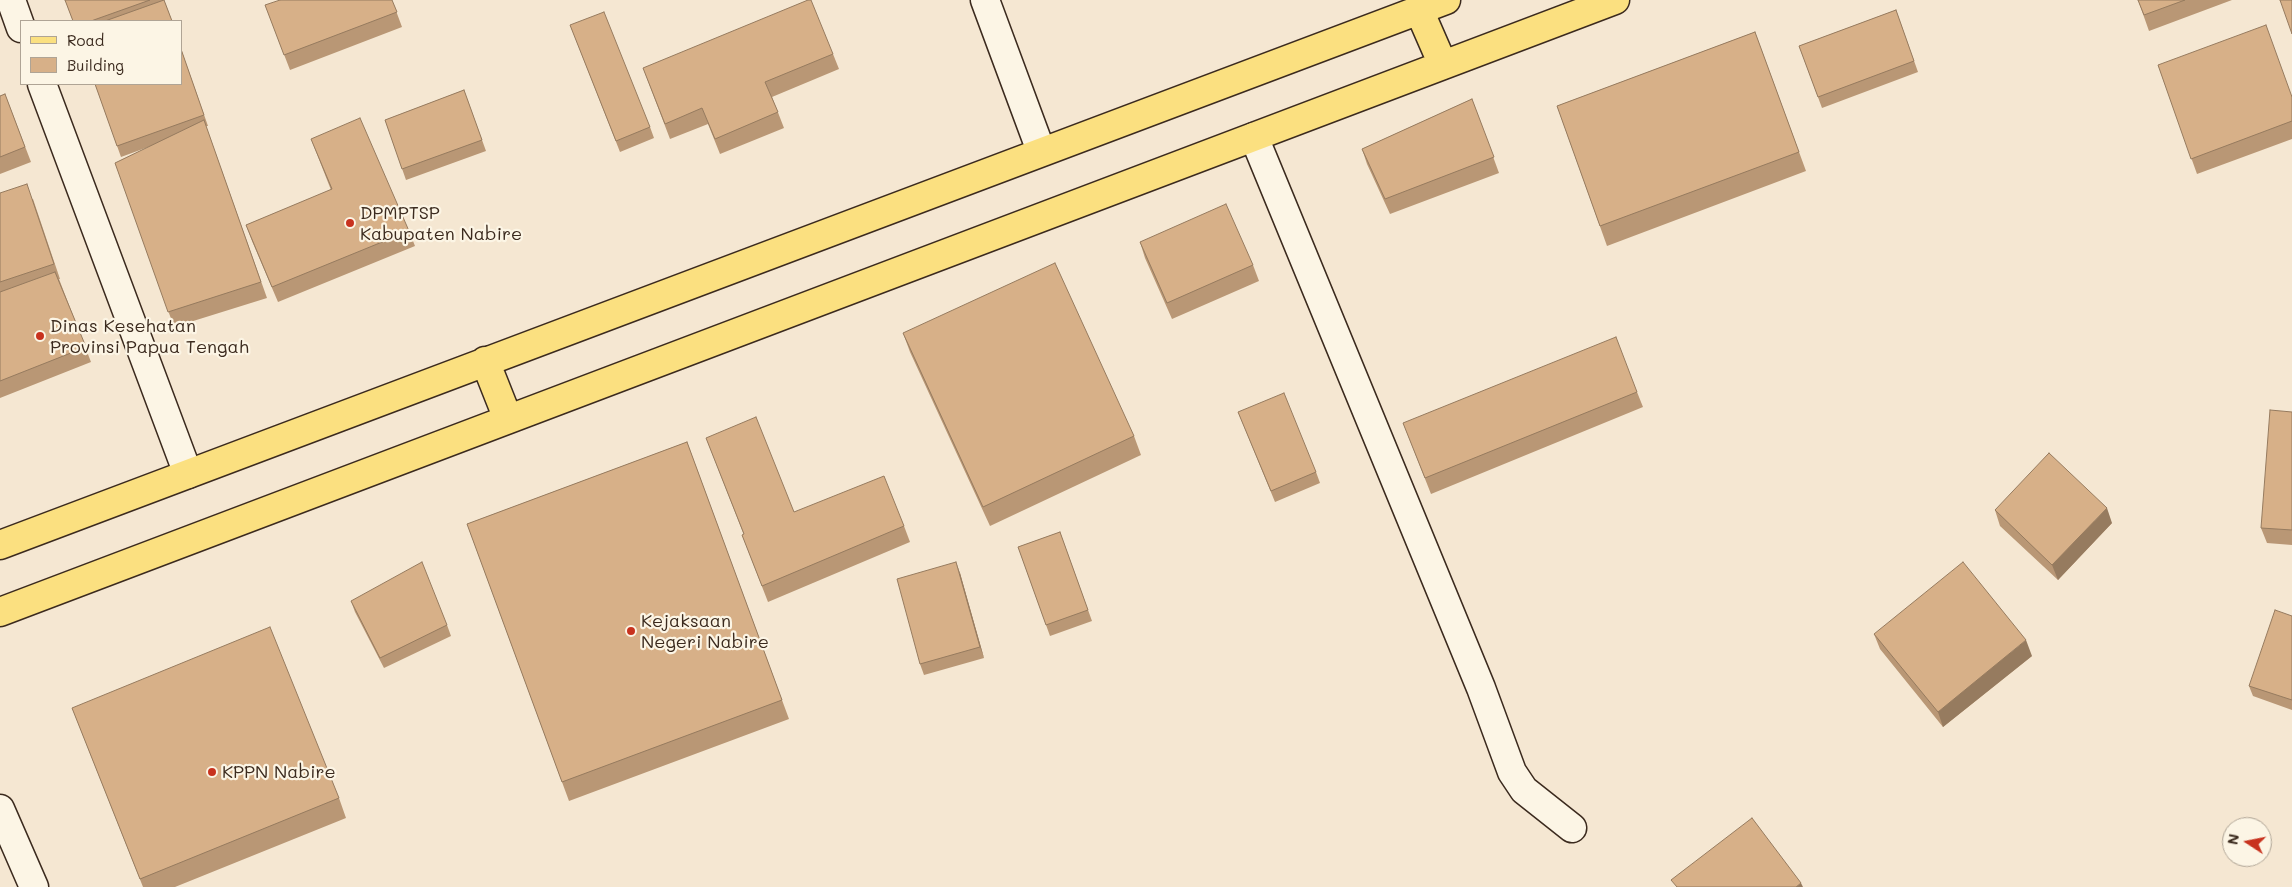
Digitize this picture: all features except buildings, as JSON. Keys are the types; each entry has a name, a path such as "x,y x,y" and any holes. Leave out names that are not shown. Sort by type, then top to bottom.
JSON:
{"main road":[{"path":"0,545 1041,151 1446,0"},
{"path":"0,612 1616,0"},
{"path":"1420,10 1444,65"},
{"path":"485,361 508,419"}],"street":[{"path":"11,0 20,25"},
{"path":"986,0 1041,151"},
{"path":"42,85 188,474"},
{"path":"1254,137 1481,688 1512,772 1524,790 1572,828"},
{"path":"0,810 34,887"}],"place":[{"name":"DPMPTSP Kabupaten Nabire","path":"350,223"},
{"name":"Dinas Kesehatan Provinsi Papua Tengah","path":"40,336"},
{"name":"Kejaksaan Negeri Nabire","path":"631,631"},
{"name":"KPPN Nabire","path":"212,772"}]}
